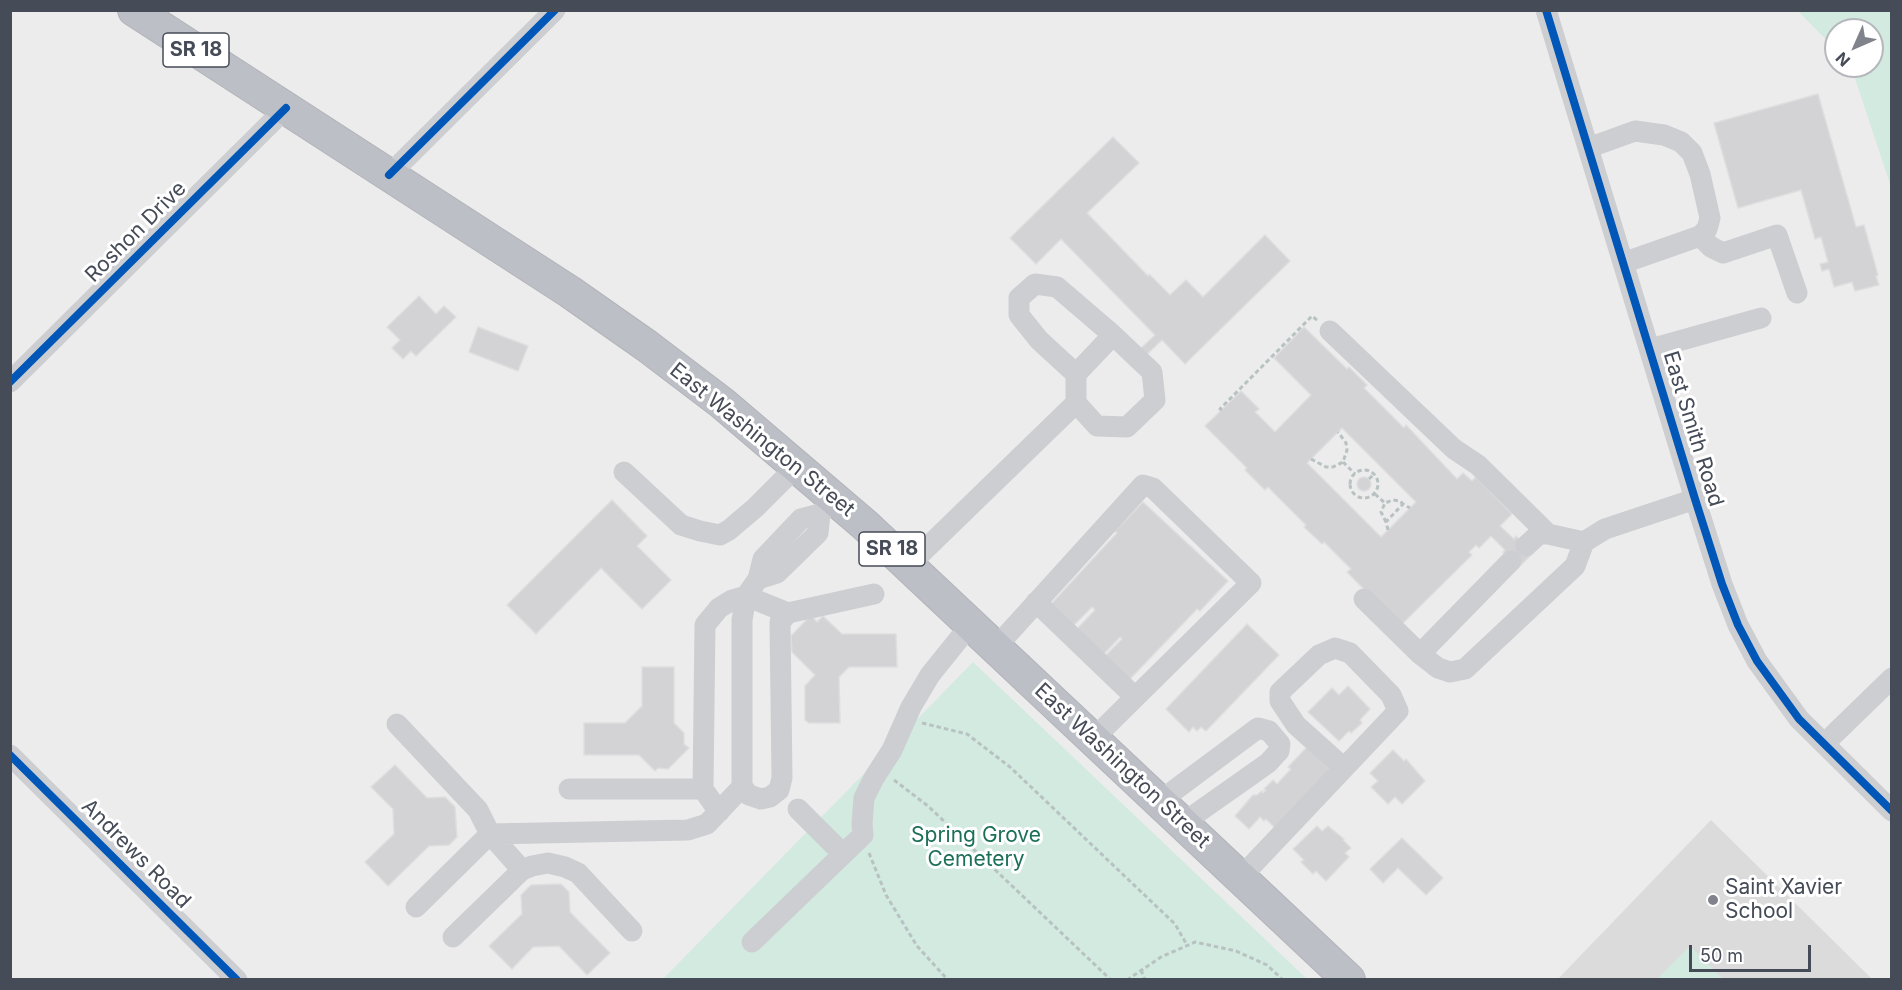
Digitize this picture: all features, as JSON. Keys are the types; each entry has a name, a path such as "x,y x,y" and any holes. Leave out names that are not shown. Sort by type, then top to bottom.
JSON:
{"highway":[{"name":"East Washington Street","path":"134,10 570,292 647,346 722,403 797,466 828,506 909,565 1349,980"}],"street":[{"path":"389,175 555,10"},
{"name":"East Smith Road","path":"1546,10 1695,499 1722,584 1738,625 1757,661 1799,719 1892,811"},
{"name":"Roshon Drive","path":"10,382 286,108"},
{"path":"1588,148 1635,131 1664,135 1681,142 1692,153 1707,202 1710,218 1707,230 1700,236 1623,263"},
{"path":"1700,236 1711,247 1723,252 1777,235 1797,293"},
{"path":"1076,374 1040,340 1019,315 1019,298 1035,284 1057,287 1113,335 1152,372 1155,400 1127,427 1097,426 1076,403 1076,374 1113,335"},
{"path":"1650,349 1761,318"},
{"path":"1330,331 1454,449 1478,465 1548,534"},
{"path":"909,565 1076,403"},
{"path":"624,472 681,525 720,535 755,508 797,466"},
{"path":"996,647 1143,485 1153,488 1251,584 1093,739"},
{"path":"1364,599 1420,654 1438,668 1450,672 1465,669 1575,566 1584,543 1605,529 1695,499"},
{"path":"828,506 801,519 763,558 742,620 742,787 749,795 761,800 770,797 779,790 782,778 780,622 788,613 874,594"},
{"path":"1420,654 1539,534 1584,543"},
{"path":"752,587 788,613"},
{"path":"719,812 703,789 705,625 719,608 752,587"},
{"path":"1036,602 1134,697"},
{"path":"752,942 863,835 864,798 892,750 911,707 930,675 971,624"},
{"path":"1240,878 1398,711 1391,695 1350,653 1335,648 1319,655 1280,692 1280,701 1296,725 1344,768"},
{"path":"1824,744 1892,678"},
{"path":"397,724 478,810 490,834 522,870"},
{"path":"1160,801 1258,728 1269,731 1280,744 1279,751 1268,763 1183,823"},
{"name":"Andrews Road","path":"14,766 237,980"},
{"path":"416,907 490,834 688,830 707,824 742,787"},
{"path":"569,789 703,789"},
{"path":"798,809 843,854"},
{"path":"453,937 522,870 548,862 578,873 632,931"}],"path":[{"path":"1222,410 1220,409 1312,316 1327,331 1330,331"},
{"path":"1311,459 1326,467 1333,467 1343,462 1347,450 1346,443 1338,432"},
{"path":"1343,462 1355,474"},
{"path":"1364,470 1374,474 1378,480 1375,494 1367,498 1354,494 1351,481 1355,474 1364,470"},
{"path":"1369,479 1374,474"},
{"path":"1354,494 1360,488"},
{"path":"1375,494 1385,503"},
{"path":"1385,503 1396,500 1410,508"},
{"path":"1385,503 1381,512 1388,530"},
{"path":"1386,522 1403,504"},
{"path":"905,721 929,724 967,734 1010,767 1174,924 1187,945"},
{"path":"880,769 928,806 1111,980"},
{"path":"863,835 886,895 917,946 948,980"},
{"path":"1127,980 1161,957 1195,942 1236,951 1267,965 1283,980"},
{"path":"1141,970 1145,980"}],"shaded area":[{"name":"Saint Xavier School","path":"1711,820 1872,979 1557,980"}],"green space":[{"path":"1798,11 1891,11 1891,187 1855,78 1884,78 1884,18 1824,18 1824,38"},
{"name":"Spring Grove Cemetery","path":"973,662 1307,979 662,980"},
{"path":"1690,946 1723,979 1662,980 1659,977"}],"building":[{"path":"1818,94 1856,227 1864,225 1879,285 1855,291 1852,282 1834,287 1829,269 1822,271 1820,264 1828,262 1821,237 1815,239 1801,190 1738,208 1714,123"},
{"path":"1113,137 1139,163 1087,213 1148,276 1149,274 1170,295 1186,280 1203,297 1265,235 1290,261 1185,364 1162,340 1144,357 1138,351 1155,335 1061,239 1036,264 1010,238"},
{"path":"419,296 436,314 444,306 456,317 416,356 411,351 403,359 392,348 400,340 387,327"},
{"path":"478,327 528,346 518,371 469,352"},
{"path":"1304,327 1347,369 1349,367 1367,385 1364,388 1404,428 1406,425 1457,479 1463,473 1472,481 1476,477 1512,514 1500,526 1514,539 1516,536 1533,553 1518,568 1491,536 1479,548 1476,545 1469,552 1472,555 1400,626 1347,572 1351,569 1324,542 1322,544 1304,527 1306,525 1268,487 1265,490 1245,470 1247,468 1205,426 1241,391 1259,409 1255,412 1275,432 1311,395 1274,358","holes":["1342,428 1416,502 1381,537 1307,463"]},
{"path":"1364,477 1369,479 1371,484 1369,489 1364,491 1359,489 1357,484 1359,479"},
{"path":"612,500 647,536 637,546 671,580 642,609 601,568 536,634 507,605"},
{"path":"1143,502 1228,581 1200,611 1197,609 1130,679 1105,656 1122,639 1120,637 1104,654 1077,629 1095,610 1092,607 1074,625 1051,604"},
{"path":"811,615 817,622 823,616 842,634 896,634 897,667 849,667 839,677 840,723 809,723 805,720 805,686 815,675 792,652 791,636"},
{"path":"1247,624 1279,655 1206,731 1201,727 1197,731 1193,727 1189,732 1166,709"},
{"path":"642,667 674,667 674,723 684,733 684,744 689,748 668,769 658,768 655,771 639,755 584,755 584,723 625,723 642,706"},
{"path":"1348,686 1370,709 1360,720 1362,723 1339,741 1308,712 1332,688 1339,695"},
{"path":"1307,747 1330,769 1277,830 1266,819 1264,821 1260,817 1249,829 1235,816 1253,795 1262,791 1263,793 1273,780 1277,784 1291,769 1288,767"},
{"path":"1393,750 1404,761 1406,759 1425,781 1402,804 1395,797 1388,804 1371,787 1378,781 1370,773"},
{"path":"395,765 427,798 445,797 455,807 457,837 449,845 429,846 388,886 365,862 394,834 393,809 371,787"},
{"path":"1317,826 1322,831 1328,826 1351,848 1345,853 1349,857 1326,881 1316,871 1313,874 1301,862 1304,860 1293,849"},
{"path":"1402,838 1443,878 1426,895 1398,868 1383,883 1370,869"},
{"path":"561,884 569,892 570,912 610,953 587,975 559,946 533,947 512,969 489,946 522,914 521,895 531,885"}],"cycle path":[{"path":"389,175 555,10"},
{"path":"1546,10 1695,499 1722,584 1738,625 1757,661 1799,719 1892,811"},
{"path":"10,382 286,108"},
{"path":"10,755 237,980"}],"place":[{"name":"Saint Xavier School","path":"1713,900"}]}
